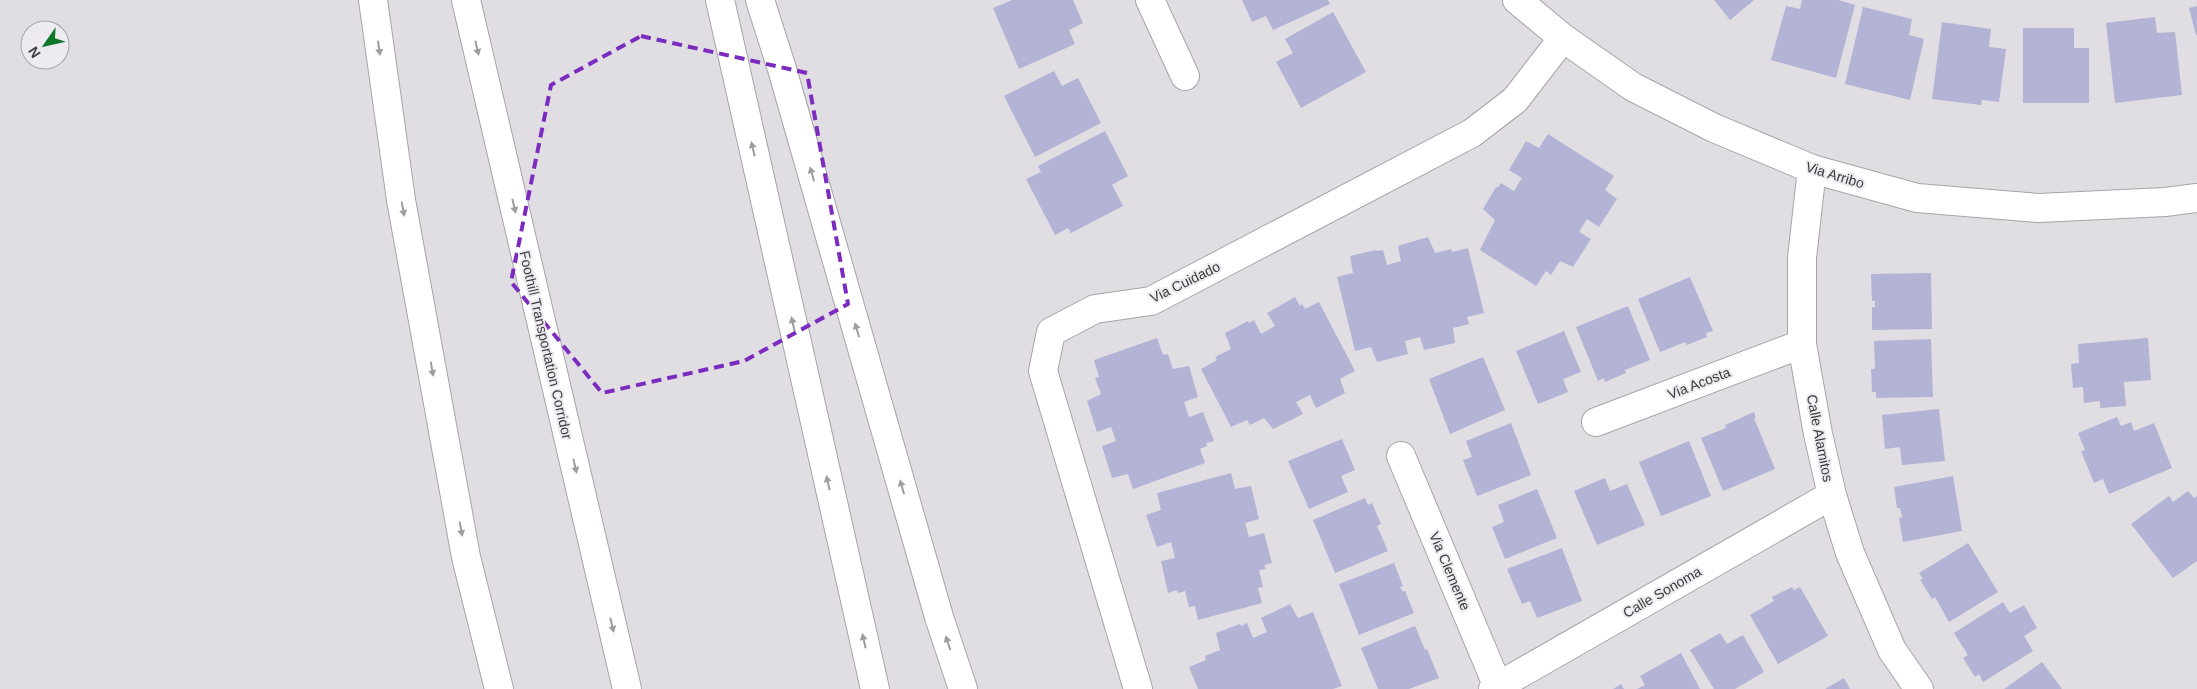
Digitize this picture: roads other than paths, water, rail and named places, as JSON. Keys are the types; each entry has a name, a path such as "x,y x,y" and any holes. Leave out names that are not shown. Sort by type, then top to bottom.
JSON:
{"main road":[{"path":"372,0 401,200 466,557 500,689"},
{"name":"Foothill Transportation Corridor","path":"466,0 627,689"},
{"path":"720,0 875,689"},
{"path":"760,0 782,69 939,617 963,689"},
{"path":"1150,0 1186,76"},
{"name":"Via Arribo","path":"1517,0 1563,38 1634,87 1714,128 1812,169 1917,198 2039,208 2164,202 2197,198"},
{"name":"Via Cuidado","path":"1138,689 1043,372 1051,332 1095,309 1151,301 1472,133 1515,100 1563,38"},
{"name":"Calle Alamitos","path":"1812,169 1802,258 1802,344 1818,434 1832,495 1850,553 1892,650 1919,689"},
{"name":"Via Acosta","path":"1596,422 1802,344"},
{"name":"Via Clemente","path":"1401,456 1496,688"},
{"name":"Calle Sonoma","path":"1496,688 1832,495"}]}
